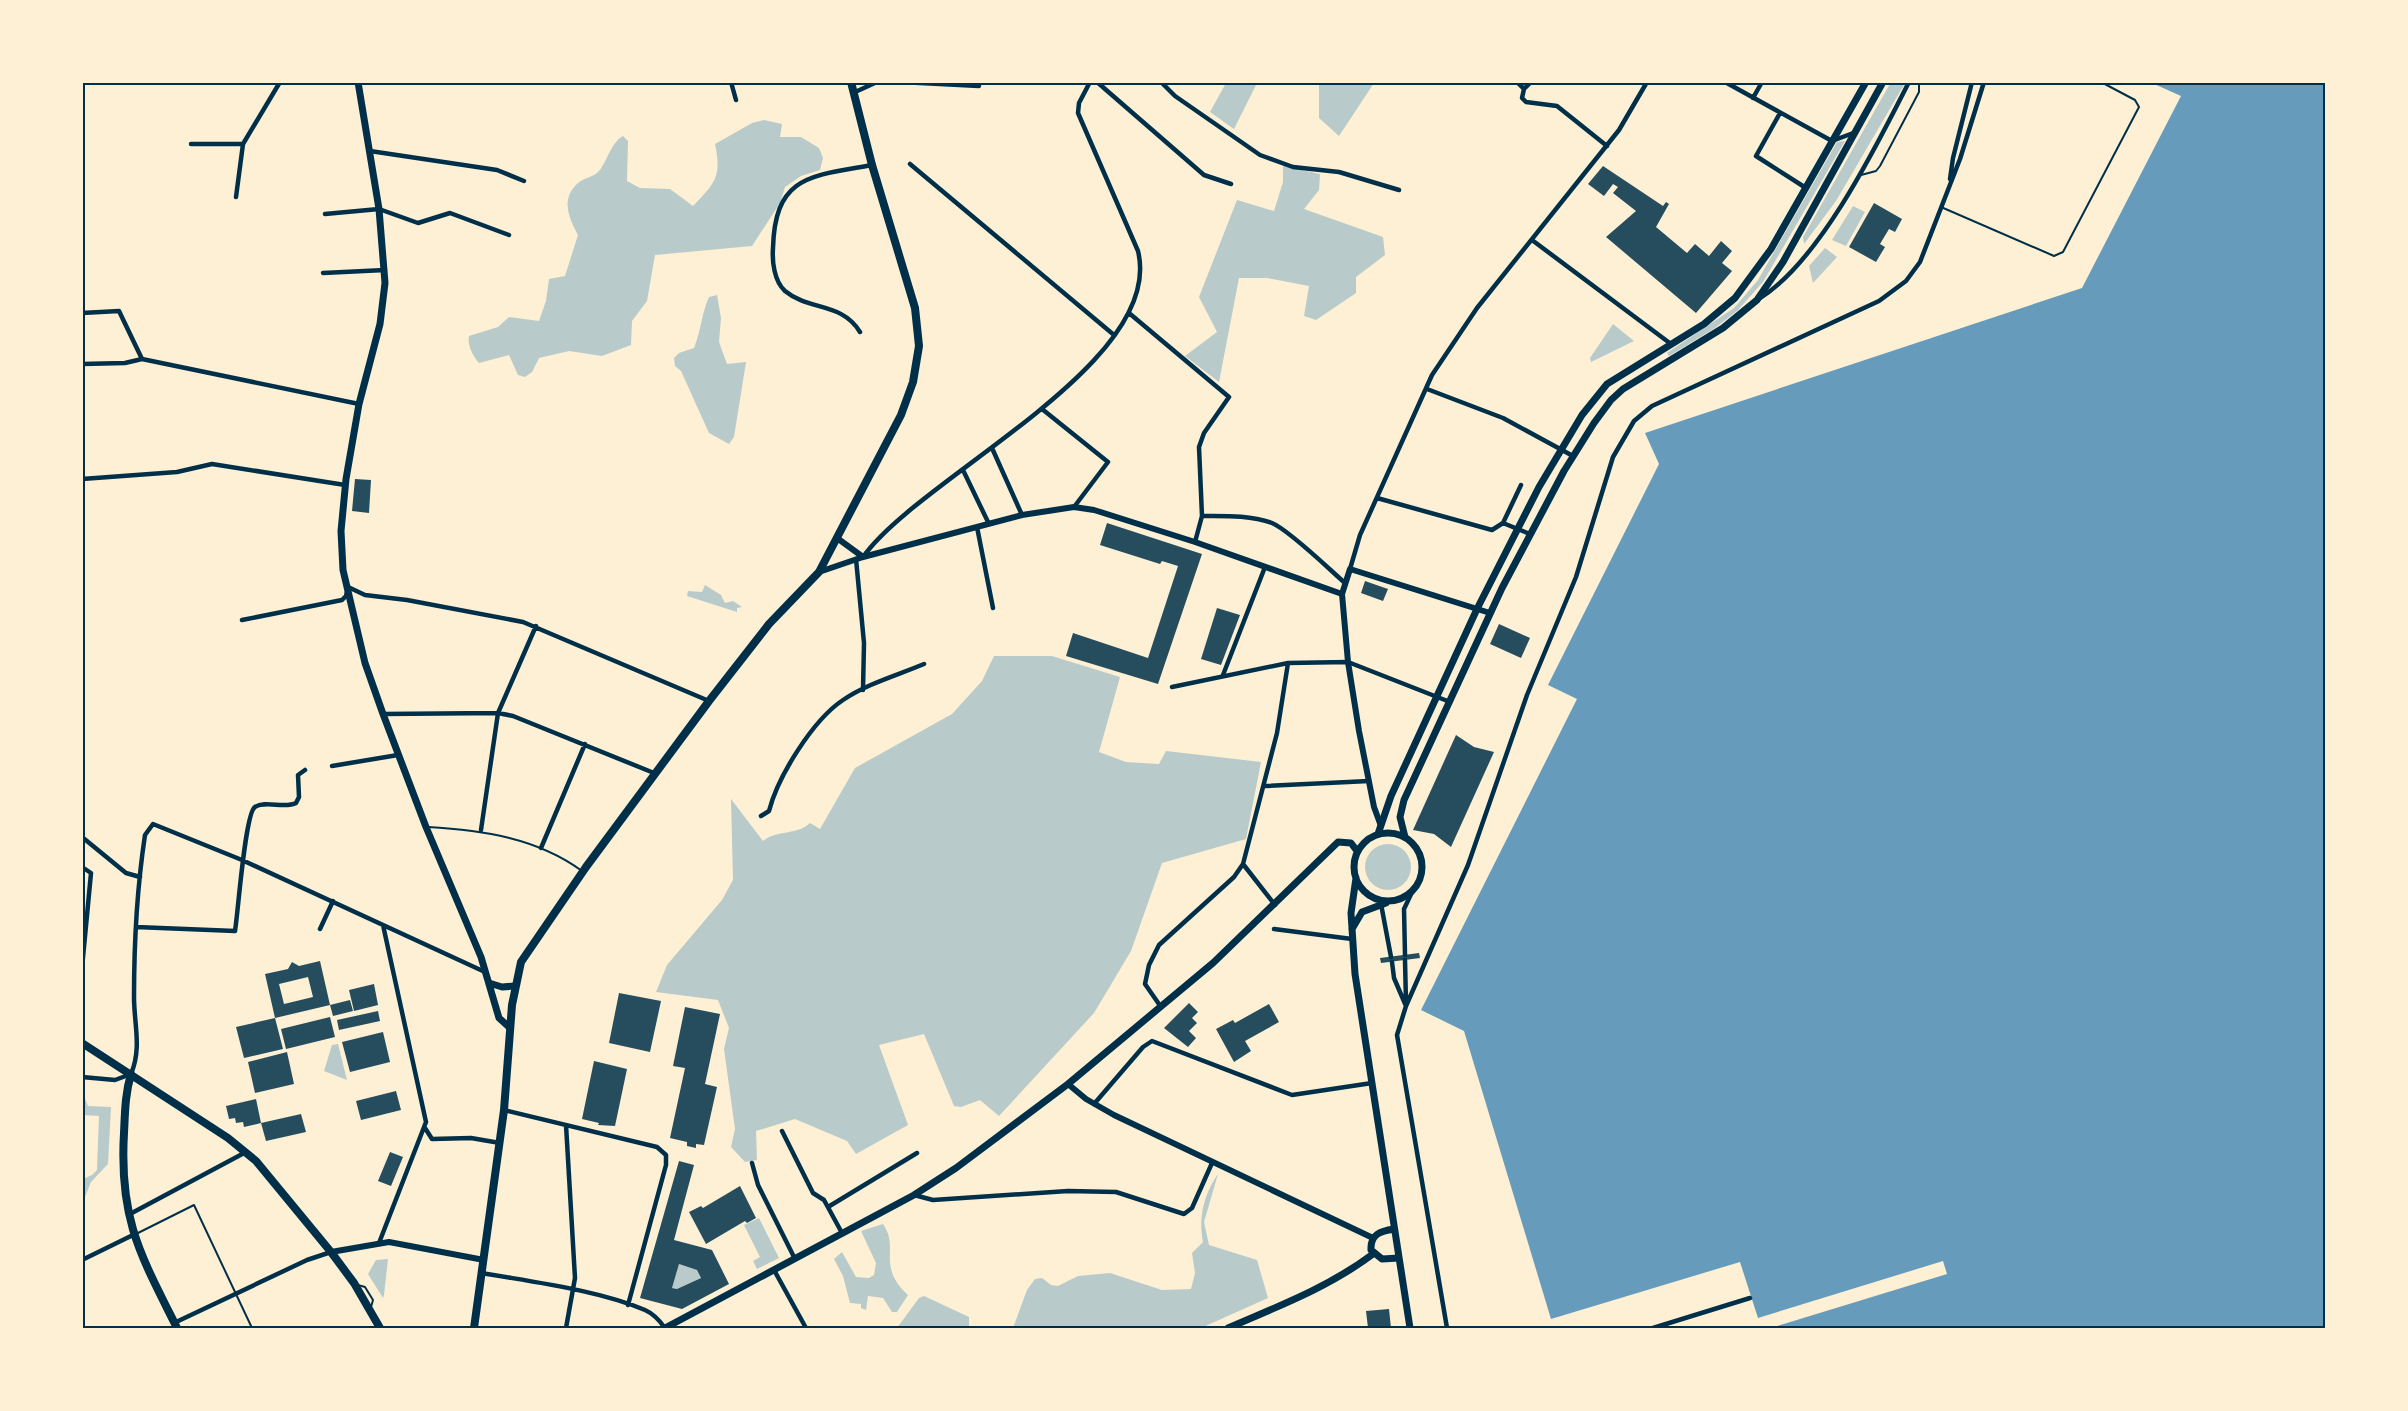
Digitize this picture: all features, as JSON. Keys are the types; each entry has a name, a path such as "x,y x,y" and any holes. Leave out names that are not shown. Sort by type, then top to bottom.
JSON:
{"main road":[{"path":"474,1329 504,1110 515,986 521,962 654,773 709,701 765,629 819,572 901,415 913,382 918,356 915,308 872,165 851,82"},
{"path":"1410,1329 1352,939 1351,906 1356,879 1354,868 1357,851 1365,841 1380,830 1391,796 1477,609 1560,449 1601,389 1715,317 1735,298 1767,255 1866,82"},
{"path":"1405,837 1400,817 1401,808 1490,613 1573,456 1616,394 1732,321 1757,300 1783,262 1883,82"},
{"path":"361,84 380,210 385,270 383,309 359,404 345,485 341,543 365,663 425,827 486,973 499,1018 510,1028"},
{"path":"1657,352 1665,365"},
{"path":"1352,929 1362,912 1401,898 1413,890 1419,880 1422,865 1418,850 1405,837 1380,830"},
{"path":"665,1328 914,1195 956,1168 1068,1084 1213,963 1338,843 1351,843 1357,851"},
{"path":"1356,879 1371,897 1392,901"},
{"path":"489,983 502,987 515,986"},
{"path":"82,1043 246,1152 331,1252 354,1283 380,1329"},
{"path":"131,1074 125,1103 122,1167 127,1216 133,1235 175,1326"},
{"path":"1394,1229 1377,1233 1370,1244 1373,1254 1382,1259 1399,1258"},
{"path":"1228,1329 1347,1274 1373,1254"}],"street":[{"path":"236,197 243,144 280,82"},
{"path":"731,82 736,100"},
{"path":"853,93 877,82"},
{"path":"900,82 979,86"},
{"path":"859,558 882,534 1042,409 1076,378 1114,335 1129,313 1140,283 1140,258 1115,194 1080,118 1079,105 1090,82"},
{"path":"1096,82 1204,175 1231,184"},
{"path":"1161,82 1175,96 1260,155 1293,167 1339,172 1399,190"},
{"path":"1517,82 1524,89"},
{"path":"1532,82 1524,89 1522,98 1526,102 1557,106 1607,146"},
{"path":"1380,830 1348,662 1342,594 1360,535 1432,375 1477,308 1607,146 1647,82"},
{"path":"1725,82 1832,141 1856,132"},
{"path":"1753,98 1762,82"},
{"path":"1757,300 1778,285 1812,246 1858,176 1910,82"},
{"path":"1950,179 1972,82"},
{"path":"1447,1329 1397,1045 1400,1023 1468,865 1527,695 1585,553 1610,465 1625,433 1641,414 1678,393 1891,294 1906,281 1920,262 1963,150 1984,82"},
{"path":"1780,113 1756,156 1806,188"},
{"path":"191,144 243,144"},
{"path":"370,151 497,170 524,182"},
{"path":"910,164 1114,335"},
{"path":"860,332 855,323 842,313 784,291 775,273 773,246 775,217 780,205 797,183 872,165"},
{"path":"325,214 380,210 418,223 450,213 509,235"},
{"path":"1532,240 1671,344"},
{"path":"323,273 385,270"},
{"path":"82,313 119,311 142,359"},
{"path":"1129,313 1229,397 1204,433 1199,447 1202,516 1195,542"},
{"path":"82,364 125,363 142,359 359,404"},
{"path":"1427,388 1503,418 1573,456"},
{"path":"1042,409 1108,462 1074,507"},
{"path":"992,448 1022,515"},
{"path":"82,479 177,472 212,464 345,485"},
{"path":"963,470 989,524"},
{"path":"1377,498 1492,530 1503,523 1521,485"},
{"path":"819,572 859,558 1022,515 1074,507 1094,510 1195,542 1342,594"},
{"path":"1202,516 1246,518 1276,525 1345,583"},
{"path":"1503,523 1530,534"},
{"path":"977,527 993,608"},
{"path":"837,538 859,558 864,643 863,690"},
{"path":"1223,675 1265,567"},
{"path":"1350,569 1490,613"},
{"path":"242,620 342,600 346,596 348,587 356,593 511,619 536,627 709,701"},
{"path":"481,830 498,713 536,627"},
{"path":"1172,687 1288,663 1348,662 1450,702"},
{"path":"1161,1007 1145,984 1153,954 1234,877 1243,864 1265,786 1280,719 1288,663"},
{"path":"761,816 769,811 778,783 815,729 835,706 863,690 924,664"},
{"path":"383,714 498,713 531,722 654,773"},
{"path":"541,848 585,744"},
{"path":"332,766 398,755"},
{"path":"136,927 236,931 242,860 253,809 258,805 295,804 299,797 298,773 305,770"},
{"path":"1265,786 1369,781"},
{"path":"82,1077 115,1080 131,1074 138,1050 134,1000 136,927 145,835 153,824 242,860 486,973"},
{"path":"82,837 126,873 140,877"},
{"path":"1243,864 1275,905"},
{"path":"82,867 91,873 85,912 82,968"},
{"path":"1406,1006 1404,909 1413,890"},
{"path":"320,929 333,902"},
{"path":"1381,904 1394,978 1406,1006"},
{"path":"379,1243 425,1128 425,1115 383,925"},
{"path":"1274,929 1352,939"},
{"path":"1094,1104 1143,1047 1152,1041 1292,1095 1372,1083"},
{"path":"1068,1084 1094,1104 1212,1163 1373,1238"},
{"path":"504,1110 657,1147 666,1155 666,1165 628,1305"},
{"path":"566,1125 575,1291 566,1329"},
{"path":"425,1128 432,1139 471,1138 500,1143"},
{"path":"782,1131 813,1192 823,1198 842,1233"},
{"path":"127,1216 246,1152"},
{"path":"828,1207 917,1154"},
{"path":"752,1163 758,1185 795,1258"},
{"path":"914,1195 936,1200 1068,1191 1116,1192 1184,1214 1192,1208 1212,1163"},
{"path":"82,1260 133,1235"},
{"path":"175,1326 236,1293 307,1260 331,1252 379,1243 402,1243 484,1260"},
{"path":"774,1270 806,1329"},
{"path":"482,1273 575,1291 628,1305 647,1311 665,1328"},
{"path":"1653,1329 1750,1298"}],"lane":[{"path":"1858,176 1872,173 1880,166 1919,92 1919,82"},
{"path":"1941,207 2054,256 2063,252 2139,107 2135,100 2100,82"},
{"path":"425,827 481,830 541,848 583,872"},
{"path":"133,1235 194,1205 252,1329"}],"shaded area":[{"path":"1891,82 1905,83 1836,201 1804,244 1803,237"},
{"path":"1226,83 1257,83 1234,129 1210,112"},
{"path":"1319,83 1374,83 1339,136 1319,118"},
{"path":"764,120 782,124 780,137 801,137 819,148 823,158 820,170 801,176 785,187 780,203 752,246 655,255 647,301 632,321 631,345 602,356 569,351 539,358 532,372 525,377 518,375 509,355 479,363 471,350 469,336 498,327 509,317 539,321 546,301 549,279 565,276 578,235 569,215 569,195 578,183 599,171 619,139 623,136 628,141 627,181 640,188 670,189 693,206 715,179 718,164 715,144 752,123"},
{"path":"1845,141 1763,282 1737,311 1715,328 1669,356 1667,353 1734,308 1758,280 1837,142"},
{"path":"1283,166 1320,174 1319,190 1304,209 1383,237 1385,255 1356,277 1356,293 1316,320 1304,316 1309,286 1267,278 1239,278 1219,382 1185,356 1217,332 1199,297 1237,200 1274,211 1283,182"},
{"path":"1853,206 1865,212 1846,246 1832,240"},
{"path":"1825,248 1837,257 1813,283 1809,266"},
{"path":"717,295 721,318 719,342 727,364 746,362 734,437 729,444 709,433 681,371 675,366 674,358 679,353 694,348 709,297"},
{"path":"1613,324 1634,341 1591,362 1590,358"},
{"path":"705,585 721,595 725,603 733,601 742,607 737,608 737,612 687,596 688,591 702,592"},
{"path":"994,656 1052,656 1120,677 1099,752 1126,762 1159,764 1166,751 1261,762 1246,839 1162,863 1131,951 1094,1013 999,1116 980,1100 961,1107 954,1106 924,1034 879,1045 908,1125 856,1154 847,1141 795,1119 756,1131 757,1160 745,1162 731,1147 735,1129 724,1049 729,1028 718,1000 656,992 667,965 722,900 733,880 731,799 763,841 775,835 799,830 810,823 820,829 855,768 952,714 982,681"},
{"path":"1388,844 1404,851 1411,867 1404,883 1388,890 1372,883 1365,867 1372,851"},
{"path":"338,1044 347,1080 324,1071 332,1045"},
{"path":"83,1094 88,1106 111,1107 108,1164 91,1182 83,1202 83,1179 97,1170 99,1116 83,1115"},
{"path":"1218,1174 1204,1222 1209,1245 1257,1260 1268,1298 1201,1328 1013,1328 1027,1290 1035,1279 1042,1278 1051,1285 1058,1286 1078,1276 1110,1273 1162,1290 1191,1289 1195,1273 1192,1253 1203,1242 1201,1224 1203,1206"},
{"path":"759,1218 779,1258 757,1269 753,1261 760,1257 744,1225"},
{"path":"883,1224 890,1241 893,1275 898,1285 908,1295 897,1312 892,1312 883,1298 868,1296 866,1310 861,1308 861,1304 850,1303 843,1276 834,1259 842,1252 856,1277 869,1278 874,1275 876,1263 861,1231"},
{"path":"388,1259 383,1298 368,1274 376,1260"},
{"path":"679,1264 697,1270 701,1278 677,1289 672,1288"},
{"path":"924,1296 969,1317 969,1328 897,1328 919,1298"}],"water":[{"path":"2152,83 2325,83 2325,1328 1771,1328 1947,1274 1943,1261 1758,1318 1740,1262 1551,1319 1464,1031 1421,1010 1577,699 1548,685 1659,464 1645,433 2082,288 2181,96"}],"building":[{"path":"1603,166 1663,206 1666,202 1669,204 1656,227 1687,253 1695,244 1709,256 1721,241 1732,251 1722,263 1732,271 1696,313 1606,237 1636,211 1613,193 1618,187 1613,184 1604,196 1588,184"},
{"path":"1874,203 1902,219 1895,232 1889,229 1880,244 1885,247 1876,262 1849,247"},
{"path":"355,479 371,480 369,513 352,511"},
{"path":"1107,523 1202,554 1158,684 1066,656 1073,633 1148,658 1178,566 1162,561 1160,564 1100,545"},
{"path":"1365,581 1388,589 1383,601 1361,593"},
{"path":"1217,608 1240,615 1221,665 1201,659"},
{"path":"1499,624 1530,638 1521,658 1490,644"},
{"path":"1456,735 1474,747 1494,752 1451,847 1434,834 1413,830"},
{"path":"1419,953 1420,958 1381,963 1380,958"},
{"path":"320,961 330,1005 275,1018 265,974 288,969 292,962 299,966","holes":["308,977 313,997 284,1004 279,984"]},
{"path":"374,984 378,1005 354,1011 349,990"},
{"path":"619,993 661,1001 650,1052 609,1043"},
{"path":"350,1000 353,1011 333,1016 330,1005"},
{"path":"1189,1003 1198,1012 1192,1018 1197,1023 1189,1031 1196,1038 1188,1047 1164,1028"},
{"path":"1269,1004 1279,1022 1245,1041 1251,1051 1234,1062 1216,1029 1233,1020 1235,1023"},
{"path":"685,1007 720,1014 705,1084 717,1087 704,1145 696,1144 696,1148 687,1146 687,1142 670,1138 685,1068 673,1066"},
{"path":"378,1011 380,1021 339,1030 337,1020"},
{"path":"330,1017 335,1037 286,1049 281,1029"},
{"path":"275,1018 283,1049 244,1058 236,1027"},
{"path":"383,1032 390,1062 350,1072 342,1042"},
{"path":"287,1052 294,1084 255,1093 248,1062"},
{"path":"594,1061 627,1069 615,1126 598,1125 599,1123 582,1119"},
{"path":"396,1091 401,1110 361,1120 356,1101"},
{"path":"256,1099 261,1123 244,1127 243,1122 236,1123 235,1118 229,1119 226,1106"},
{"path":"301,1114 306,1132 266,1141 261,1123"},
{"path":"390,1152 403,1157 391,1186 378,1181"},
{"path":"679,1161 694,1165 674,1240 712,1250 729,1284 682,1309 640,1298","holes":["679,1264 697,1270 701,1278 677,1289 672,1288"]},
{"path":"740,1186 756,1218 747,1223 745,1221 706,1244 689,1212 701,1206 703,1208"},
{"path":"1389,1309 1391,1328 1368,1328 1366,1311"}]}
